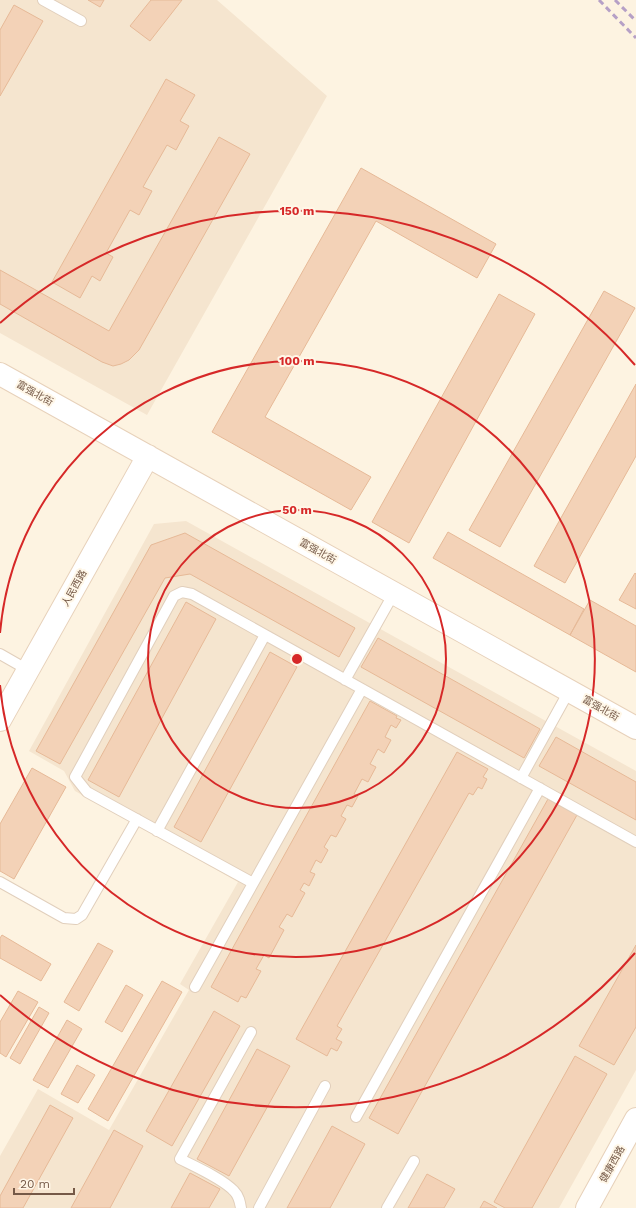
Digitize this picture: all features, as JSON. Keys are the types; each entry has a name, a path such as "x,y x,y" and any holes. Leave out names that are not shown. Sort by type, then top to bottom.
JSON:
{"street":[{"name":"富强北街","path":"0,374 636,728"},
{"name":"人民西路","path":"0,720 148,456"},
{"name":"健康西路","path":"587,1208 636,1119"}],"lane":[{"path":"43,0 81,21"},
{"path":"253,883 87,792 75,776 174,596 182,592 192,594 636,842"},
{"path":"345,680 394,593"},
{"path":"157,830 265,635"},
{"path":"0,654 28,670"},
{"path":"195,987 362,689"},
{"path":"522,778 569,691"},
{"path":"356,1117 540,788"},
{"path":"0,882 64,918 76,919 82,915 137,819"},
{"path":"241,1208 239,1199 228,1185 180,1159 251,1032"},
{"path":"258,1208 325,1086"},
{"path":"387,1208 414,1161"}],"shaded area":[{"path":"0,0 217,0 327,96 147,415 0,333"},
{"path":"186,521 636,771 636,1070 559,1208 0,1208 0,1156 38,1089 109,1130 189,990 180,984 238,882 75,791 64,771 29,751 154,524"}],"building":[{"path":"88,0 104,0 100,7"},
{"path":"151,0 182,0 150,41 130,26"},
{"path":"14,5 43,21 0,96 0,30"},
{"path":"166,79 195,95 180,121 189,126 176,150 167,145 143,187 152,191 139,215 130,210 106,253 113,257 100,281 92,276 80,298 52,282"},
{"path":"219,137 250,154 139,350 129,360 113,366 102,362 0,304 0,270 109,331"},
{"path":"361,168 496,244 477,278 376,221 265,417 371,477 351,510 212,432"},
{"path":"604,291 635,308 500,547 469,530"},
{"path":"499,294 535,314 409,543 372,522"},
{"path":"636,384 636,456 565,583 534,566"},
{"path":"448,532 584,609 570,635 433,558"},
{"path":"185,533 355,628 339,657 190,574 165,578 60,764 36,751 151,545"},
{"path":"635,573 636,574 636,609 619,600"},
{"path":"590,600 636,626 636,672 570,635"},
{"path":"186,602 216,619 119,797 88,780"},
{"path":"378,638 540,729 524,758 361,667"},
{"path":"270,652 297,667 201,842 174,827"},
{"path":"370,701 397,716 396,718 401,720 396,728 391,725 385,737 391,740 384,753 378,749 370,764 376,767 368,782 362,779 354,794 358,796 352,807 347,805 341,816 346,819 336,837 331,835 324,847 328,850 321,863 316,860 310,872 315,874 309,886 304,883 300,890 305,893 292,917 287,914 279,927 284,930 269,958 264,955 256,969 261,971 246,998 241,996 238,1002 211,987"},
{"path":"556,737 636,782 636,820 539,766"},
{"path":"457,752 488,769 483,777 487,779 482,789 478,787 473,795 469,793 337,1026 342,1029 336,1039 342,1042 337,1051 331,1048 327,1056 296,1039"},
{"path":"32,768 66,787 14,879 0,871 0,824"},
{"path":"548,799 577,815 398,1134 369,1118"},
{"path":"2,935 51,964 41,981 0,958 0,938"},
{"path":"98,943 113,951 79,1011 64,1002"},
{"path":"636,945 636,1027 614,1065 579,1046"},
{"path":"162,981 182,992 108,1121 88,1109"},
{"path":"126,985 143,995 122,1032 105,1022"},
{"path":"18,991 38,1002 6,1057 0,1053 0,1022"},
{"path":"39,1007 49,1013 20,1064 10,1058"},
{"path":"214,1011 240,1026 172,1146 146,1131"},
{"path":"67,1020 82,1029 48,1088 33,1080"},
{"path":"257,1049 290,1066 229,1176 197,1159"},
{"path":"575,1056 607,1074 532,1208 505,1208 494,1202"},
{"path":"77,1065 95,1075 78,1103 61,1094"},
{"path":"50,1105 73,1118 23,1208 0,1208 0,1196"},
{"path":"332,1126 365,1144 330,1208 287,1208"},
{"path":"114,1130 143,1146 110,1208 71,1208"},
{"path":"190,1173 220,1189 209,1208 171,1208"},
{"path":"427,1174 455,1189 444,1208 408,1208"},
{"path":"484,1201 497,1208 480,1208"}],"railway":[{"path":"599,0 636,38"},
{"path":"615,0 636,21"}]}
